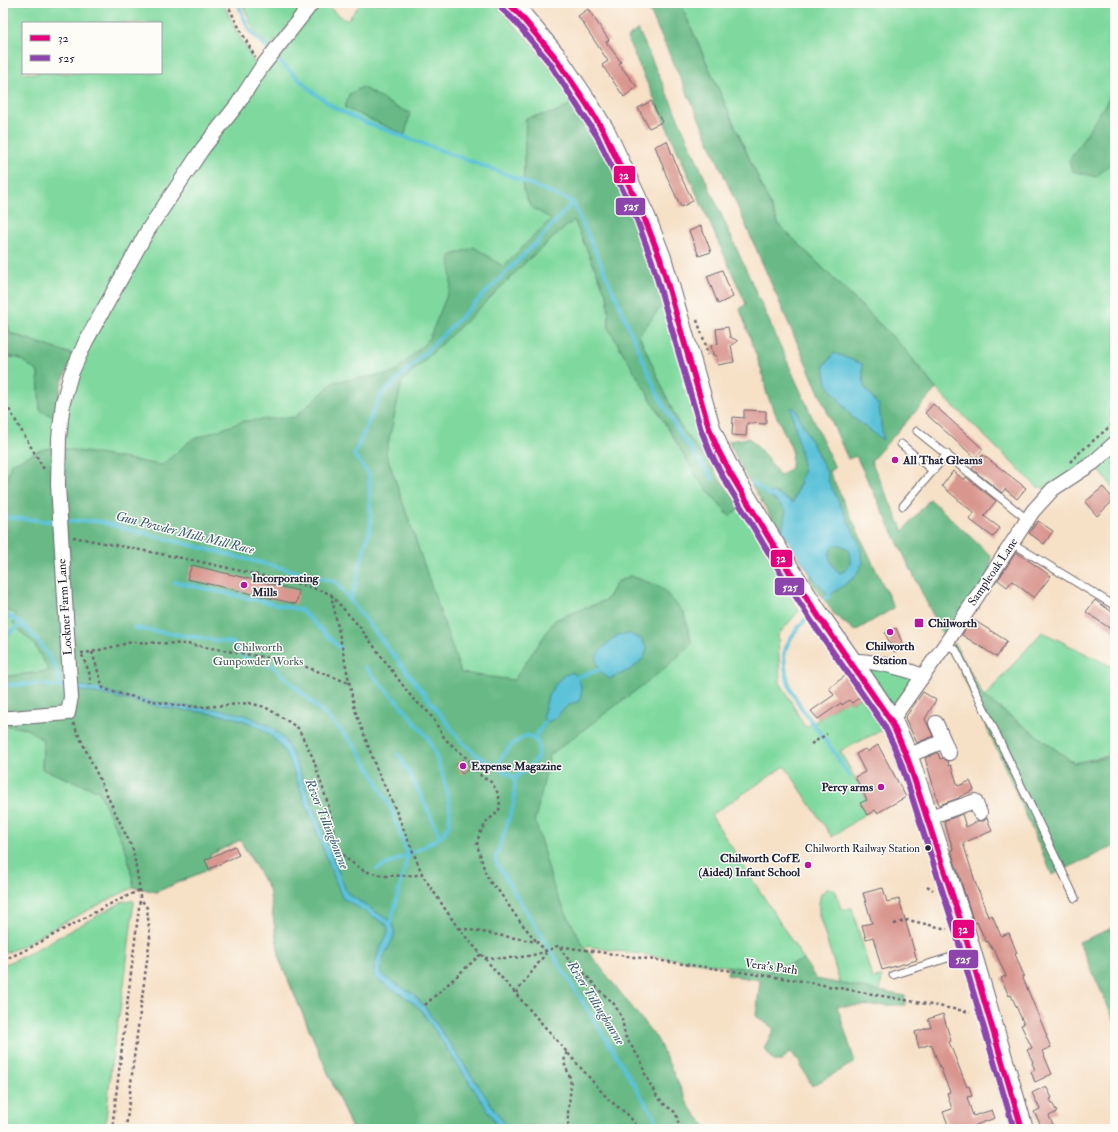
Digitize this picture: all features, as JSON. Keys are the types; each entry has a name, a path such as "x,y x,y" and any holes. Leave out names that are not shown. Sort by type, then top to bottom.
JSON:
{"main road":[{"path":"508,3 555,57 604,132 644,217 660,258 709,428 718,450 733,479 789,571 891,721 907,756 927,818 965,921 970,951 980,971 997,1046 1022,1129"}],"street":[{"name":"Lockner Farm Lane","path":"68,713 71,697 70,679 74,651 60,535 58,485 59,438 63,402 71,374 86,341 148,230 203,148 237,105 261,68 312,3"},
{"name":"Sampleoak Lane","path":"891,721 945,644 1033,511 1053,489 1093,463 1115,443"},
{"path":"854,667 860,661 906,670 922,676"},
{"path":"3,718 68,713"},
{"path":"907,756 947,747 936,723"},
{"path":"927,818 975,803"},
{"path":"965,921 980,971"}],"lane":[{"path":"917,431 1028,520"},
{"path":"902,444 933,471"},
{"path":"903,506 947,454"},
{"path":"1012,543 1115,606"},
{"path":"945,644 956,650 1075,898"},
{"path":"892,975 970,951"}],"path":[{"path":"227,3 261,68"},
{"path":"3,399 47,474 58,485"},
{"path":"60,535 198,561 303,585 331,594 359,626 413,699 427,711 445,739 467,758 482,777 491,782 496,789 500,807 498,812 487,821 479,835 477,845 485,872 490,882 498,890 518,919 547,952"},
{"path":"331,594 355,710 366,743 392,801 422,875 458,928 609,1100 627,1114 640,1129"},
{"path":"74,651 92,652 132,642 187,644 293,662 350,683"},
{"path":"74,651 84,657 89,672 90,685"},
{"path":"92,652 104,688 113,692 181,706 206,707 249,703 265,708 298,728 311,752 320,776 333,826 334,844 348,860 364,871 385,876 422,875"},
{"path":"68,713 133,850 140,890 112,1129"},
{"path":"811,744 827,734"},
{"path":"3,960 24,951 108,905 140,890"},
{"path":"126,1129 150,938 147,908 140,899"},
{"path":"894,924 908,920 944,929 965,921"},
{"path":"458,928 537,942"},
{"path":"484,958 516,958 532,956 559,947 574,966 579,967 598,989 614,1004 622,1018 625,1036 641,1061 644,1074 657,1096 664,1104 676,1113 680,1129"},
{"name":"Vera's Path","path":"559,947 796,980 970,1012"},
{"path":"516,993 547,952"},
{"path":"425,1005 481,954"},
{"path":"567,1052 564,1058 564,1065 570,1079 567,1114 568,1129"}],"green space":[{"path":"3,3 223,3 257,67 74,355 10,333 4,313"},
{"path":"242,3 307,3 270,48 253,29"},
{"path":"317,3 323,3 347,21 361,3 494,3 524,35 549,66 574,102 558,112 526,118 523,190 574,220 608,298 609,329 697,477 729,516 741,507 799,611 778,635 780,682 805,727 817,721 832,709 843,703 849,700 852,703 861,697 882,730 840,751 867,800 861,804 866,813 832,837 785,766 711,815 804,960 767,972 583,946 657,1039 690,1108 708,1129 352,1129 280,961 269,889 240,840 210,855 214,867 156,892 150,866 49,671 3,677 3,356 19,358 38,372 40,410 68,403 83,357 130,269 207,152","holes":["630,576 661,587 555,620 606,600 617,582"]},
{"path":"646,3 680,3 779,225 903,347 936,389 871,461 903,531 930,499 991,556 990,576 948,640 940,630 856,456 848,459 701,123"},
{"path":"680,3 1115,3 1115,490 1093,463 1053,489 1037,487 936,389 903,347 779,225"},
{"path":"638,29 835,468 829,471 894,608 855,631 835,615 809,578 811,575 808,482 799,485 793,503 774,492 770,494 786,510 782,531 779,530 745,474 728,441 749,438 765,455 780,476 791,468 792,450 767,395 762,372 740,309 746,304 627,38"},
{"path":"362,87 396,107 410,113 405,135 345,108 349,94"},
{"path":"1115,89 1115,159 1096,177 1072,171 1069,161"},
{"name":"Chilworth Gunpowder Works","path":"574,102 612,169 640,226 663,304 639,335 678,423 741,507 729,516 697,477 609,329 608,298 574,220 530,258 402,382 386,453 461,673 514,680 555,620 606,600 617,582 631,576 661,587 684,613 692,644 659,673 550,755 535,820 555,892 583,945 657,1039 690,1108 708,1129 352,1129 280,961 269,889 240,840 210,855 214,867 156,892 134,887 127,853 99,791 42,769 43,740 27,729 3,725 3,677 49,671 34,644 13,624 15,613 3,610 3,493 11,464 41,450 55,447 162,465 191,440 244,421 295,417 334,382 394,373 429,339 451,285 450,256 474,247 503,266 551,219 531,207 523,190 526,118 558,112"},
{"path":"663,304 716,475 678,423 639,335"},
{"path":"3,312 10,333 74,355 61,385 57,419 40,410 38,372 19,358 3,356"},
{"path":"1042,632 1115,668 1115,741 1107,756 1074,763 984,697"},
{"path":"953,641 984,697 1074,763 1110,757 1115,746 1115,846 1052,875 952,652"},
{"path":"860,661 917,674 891,721"},
{"path":"3,725 27,729 43,740 42,769 99,791 127,853 134,887 55,927 22,946 3,954"},
{"path":"826,889 835,889 841,909 852,908 872,978 882,977 880,992 840,983 819,915 821,894"},
{"path":"124,901 134,901 124,985 112,1058 105,1129 3,1129 3,965 26,955"},
{"path":"1115,927 1115,1022 1079,942"},
{"path":"804,960 816,979 905,996 905,1005 837,1006 855,1062 812,1086 799,1062 790,1051 782,1061 774,1061 764,1048 774,1029 756,1016 760,980 727,975 728,966 767,972"}],"water":[{"path":"834,353 862,364 864,387 879,406 883,440 852,417 827,384 824,366"},
{"path":"792,407 795,409 827,473 828,480 859,543 863,563 854,578 829,596 811,575 782,531 786,510 769,495 774,492 793,503 799,485 801,484 800,480 804,469","holes":["835,545 841,545 848,549 850,564 847,569 840,573 834,567 829,556"]},
{"path":"630,634 641,639 647,648 645,656 633,668 609,679 599,670 596,659 598,653 618,635"},
{"path":"573,672 581,685 580,701 566,707 553,720 545,722 543,715 548,696 563,676"},
{"path":"81,686 100,689 125,697 170,705 222,710 245,715 271,727 284,739 293,755 347,893 393,923 394,936 384,956 381,966 383,976 413,994 425,1007 508,1129 500,1129 421,1010 411,1001 376,979 374,966 388,932 387,925 342,898 290,763 278,743 266,732 256,726 238,719 216,714 172,709 81,691"}],"building":[{"path":"588,9 609,40 606,42 621,62 619,64 637,87 624,97 602,65 608,61 578,16"},
{"path":"651,101 662,122 649,128 638,108"},
{"path":"667,141 680,175 693,201 681,207 655,146"},
{"path":"701,226 711,252 699,256 689,231"},
{"path":"722,270 733,297 718,304 707,276"},
{"path":"728,327 730,337 738,341 731,345 734,362 718,365 716,355 713,355 711,345 718,344 716,329"},
{"path":"933,404 983,449 975,458 925,413"},
{"path":"744,410 766,411 766,424 747,423 746,436 732,435 733,417 744,418"},
{"path":"983,455 1026,488 1017,499 1005,489 1002,493 972,469"},
{"path":"953,471 964,480 966,477 996,501 984,516 1000,528 993,537 969,519 974,513 942,486"},
{"path":"1103,487 1114,500 1097,516 1085,502"},
{"path":"1038,521 1053,531 1044,544 1029,533"},
{"path":"1016,552 1051,576 1034,598 1012,581 1007,587 998,580"},
{"name":"Incorporating Mills","path":"192,565 299,591 296,604 187,579"},
{"path":"1095,600 1115,614 1115,632 1086,612"},
{"path":"972,619 1007,641 997,657 962,635"},
{"name":"Chilworth Station","path":"896,628 904,647 894,652 885,633"},
{"path":"845,676 860,697 852,703 849,700 842,705 841,703 818,719 811,711 834,695 829,688"},
{"path":"923,692 936,700 925,719 933,736 917,743 905,718"},
{"name":"Percy arms","path":"878,745 906,797 877,813 875,810 867,815 860,803 867,800 855,777 865,772 856,754 865,749 867,752"},
{"path":"938,753 940,759 943,758 948,761 949,766 951,765 958,786 970,781 974,790 959,798 939,805 925,758"},
{"name":"Expense Magazine","path":"463,759 470,768 462,774 456,765"},
{"path":"962,814 966,827 978,821 984,821 987,818 992,831 963,843 988,917 992,915 1001,936 1009,933 1017,953 1015,954 1024,976 1022,976 1051,1047 1042,1051 1052,1074 1035,1082 1031,1072 1035,1070 1032,1063 1033,1062 1027,1050 1032,1048 1021,1025 1024,1024 1011,995 1009,996 1001,978 1006,976 994,949 992,949 988,941 986,942 977,922 974,923 951,850 953,849 944,821"},
{"path":"235,846 239,855 209,869 205,860"},
{"path":"883,888 887,902 899,899 917,960 882,970 873,937 866,939 862,925 872,923 863,893"},
{"path":"943,1014 951,1041 949,1042 972,1096 967,1097 973,1116 992,1110 995,1118 976,1125 977,1129 950,1129 943,1112 952,1109 947,1093 950,1092 931,1044 919,1048 915,1032 931,1027 928,1019"},
{"path":"1046,1086 1052,1098 1050,1099 1057,1112 1049,1116 1055,1129 1043,1129 1034,1112 1040,1109 1032,1093"}],"waterway":[{"path":"238,3 250,31 268,49"},
{"path":"279,61 313,92 335,108 364,122 508,175 573,202 659,397 681,436 713,479"},
{"path":"351,601 371,524 369,474 354,455 380,397 537,242 573,202"},
{"path":"753,483 769,495"},
{"name":"River Tillingbourne","path":"3,517 45,521 96,521 336,582 462,742 478,756 515,778 514,803 495,861 663,1129"},
{"path":"175,582 301,610 340,648"},
{"path":"3,615 25,627 38,641 49,656 58,675 61,687"},
{"path":"806,619 799,626 785,650 784,656 787,678 790,688 800,706 832,749 849,776"},
{"path":"3,640 9,633 22,624"},
{"path":"134,628 234,643 245,659 272,665 332,721 356,747 373,774 392,811 408,855 390,925"},
{"path":"365,667 404,709 427,737 433,748 442,773 448,795 450,811 449,825 443,835 424,847 377,869"},
{"path":"578,677 599,670"},
{"name":"River Tillingbourne","path":"3,685 37,684 86,689"},
{"path":"515,778 526,770 537,758 539,744 534,739 545,722"},
{"path":"496,767 506,752 516,742 527,735 534,739"},
{"path":"398,754 410,774 440,837"}],"transit line":[{"name":"32","path":"508,3 555,57 604,132 644,217 660,258 709,428 730,473 789,571 891,721 908,760 962,925 1022,1129"},
{"name":"525","path":"502,9 514,20 549,62 597,136 637,220 652,261 701,430 723,477 782,575 812,622 884,725 893,744 901,763 954,927 1014,1129"}],"place":[{"name":"All That Gleams","path":"895,460"},
{"name":"Incorporating Mills","path":"244,585"},
{"name":"Chilworth","path":"919,623"},
{"name":"Chilworth Station","path":"890,632"},
{"name":"Expense Magazine","path":"463,766"},
{"name":"Percy arms","path":"881,787"},
{"name":"Chilworth Railway Station","path":"928,848"},
{"name":"Chilworth CofE (Aided) Infant School","path":"808,865"}],"water label":[{"name":"Gun Powder Mills Mill Race","path":"185,533"}]}
